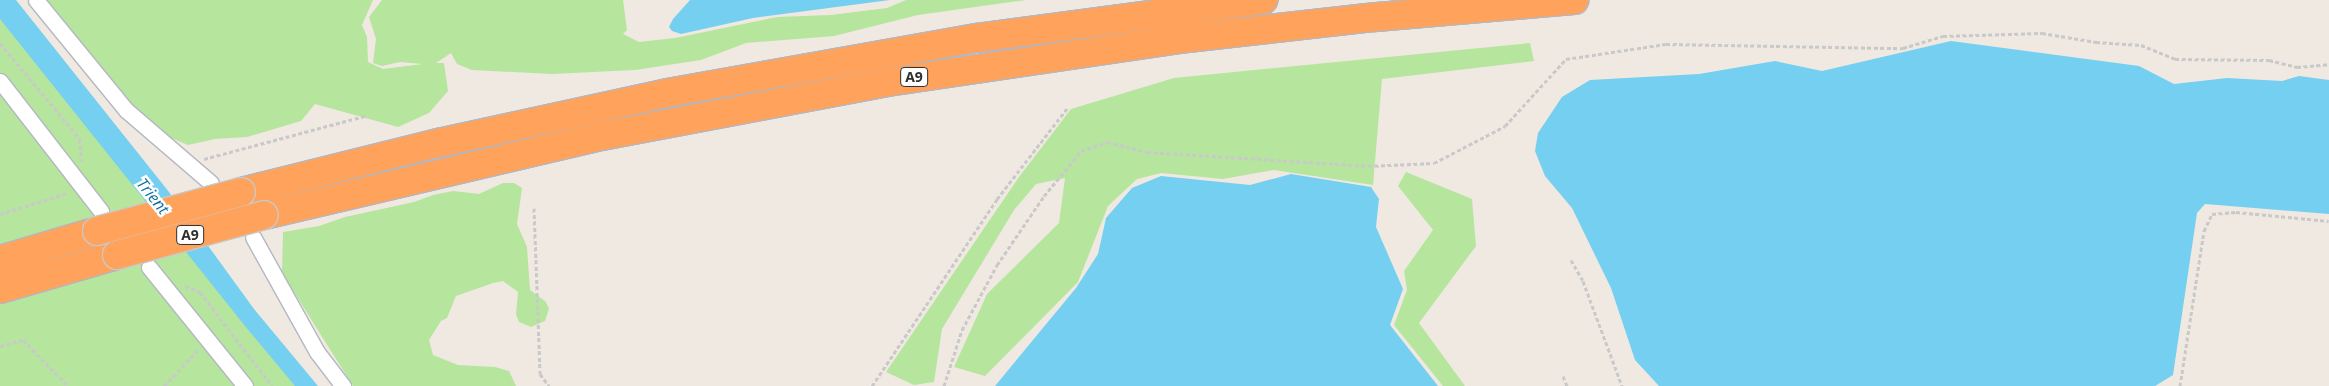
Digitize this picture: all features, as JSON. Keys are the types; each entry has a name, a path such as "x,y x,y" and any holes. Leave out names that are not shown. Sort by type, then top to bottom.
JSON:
{"highway":[{"name":"A9","path":"0,260 99,221 241,192 438,143 686,90 977,38 1262,0"},
{"name":"A9","path":"0,289 117,255 259,226 602,136 888,82 1199,36 1574,0"}],"street":[{"path":"36,0 126,110 211,183"},
{"path":"0,81 83,189 99,221"},
{"path":"259,226 317,352 343,386"},
{"path":"153,271 245,386"}],"path":[{"path":"944,386 962,330 997,265 1038,203 1080,151 1107,142 1156,153 1368,166 1434,162 1505,126 1566,59 1666,44 1903,48 1943,36 2042,33 2096,42 2141,45 2175,59 2269,60 2297,67 2329,64"},
{"path":"0,42 80,139 83,189 0,214"},
{"path":"872,386 997,199 1068,107"},
{"path":"189,163 365,116"},
{"path":"534,208 540,374 548,386"},
{"path":"2180,386 2204,231 2212,214 2236,212 2329,221"},
{"path":"1571,260 1583,281 1622,386"},
{"path":"153,271 200,292 272,386"},
{"path":"0,346 23,340 68,386"},
{"path":"164,386 190,355 210,342"},
{"path":"1563,376 1567,386"}],"green space":[{"path":"0,0 307,386 0,386"},
{"path":"45,0 373,0 362,25 367,37 368,62 383,69 423,64 400,62 382,66 373,63 376,39 369,17 382,0 623,0 627,30 623,34 639,42 675,38 777,17 831,15 887,8 906,0 1026,0 918,15 834,36 746,43 701,60 635,70 552,74 472,70 457,64 451,53 436,63 444,63 448,91 429,113 398,127 315,104 301,121 247,137 215,139 188,145 169,137 129,102"},
{"path":"1530,43 1534,61 1382,79 1373,185 1274,170 1223,179 1161,173 1137,179 1108,206 1078,282 985,376 954,367 987,294 1059,223 1065,178 1036,184 1014,210 942,329 934,382 914,385 886,372 1019,177 1071,109 1174,78"},
{"path":"1406,172 1472,199 1476,246 1419,323 1465,386 1443,386 1394,325 1407,290 1404,271 1433,230 1398,186"},
{"path":"503,183 514,183 522,188 517,224 527,247 530,290 545,301 549,308 545,321 531,327 519,322 516,314 518,292 503,281 456,296 447,318 441,321 429,340 433,355 458,365 495,367 509,371 516,386 353,386 282,273 283,232 319,226 345,217 414,202 433,195 453,191 479,194"}],"water":[{"name":"Trient","path":"0,0 16,0 169,192 254,309 318,386 295,386 245,326 0,19"},
{"path":"690,0 890,0 753,18 681,34 672,31 669,27 673,19"},
{"path":"1951,41 2139,66 2174,84 2227,78 2282,81 2299,76 2329,80 2329,214 2205,204 2197,213 2173,375 2155,386 1659,386 1635,360 1611,288 1572,208 1545,176 1535,151 1538,133 1562,97 1590,80 1699,74 1775,61 1822,71"},
{"path":"1291,174 1371,187 1379,199 1376,227 1403,289 1390,325 1438,386 995,386 1076,288 1098,254 1106,218 1132,188 1161,176 1250,185"}]}
